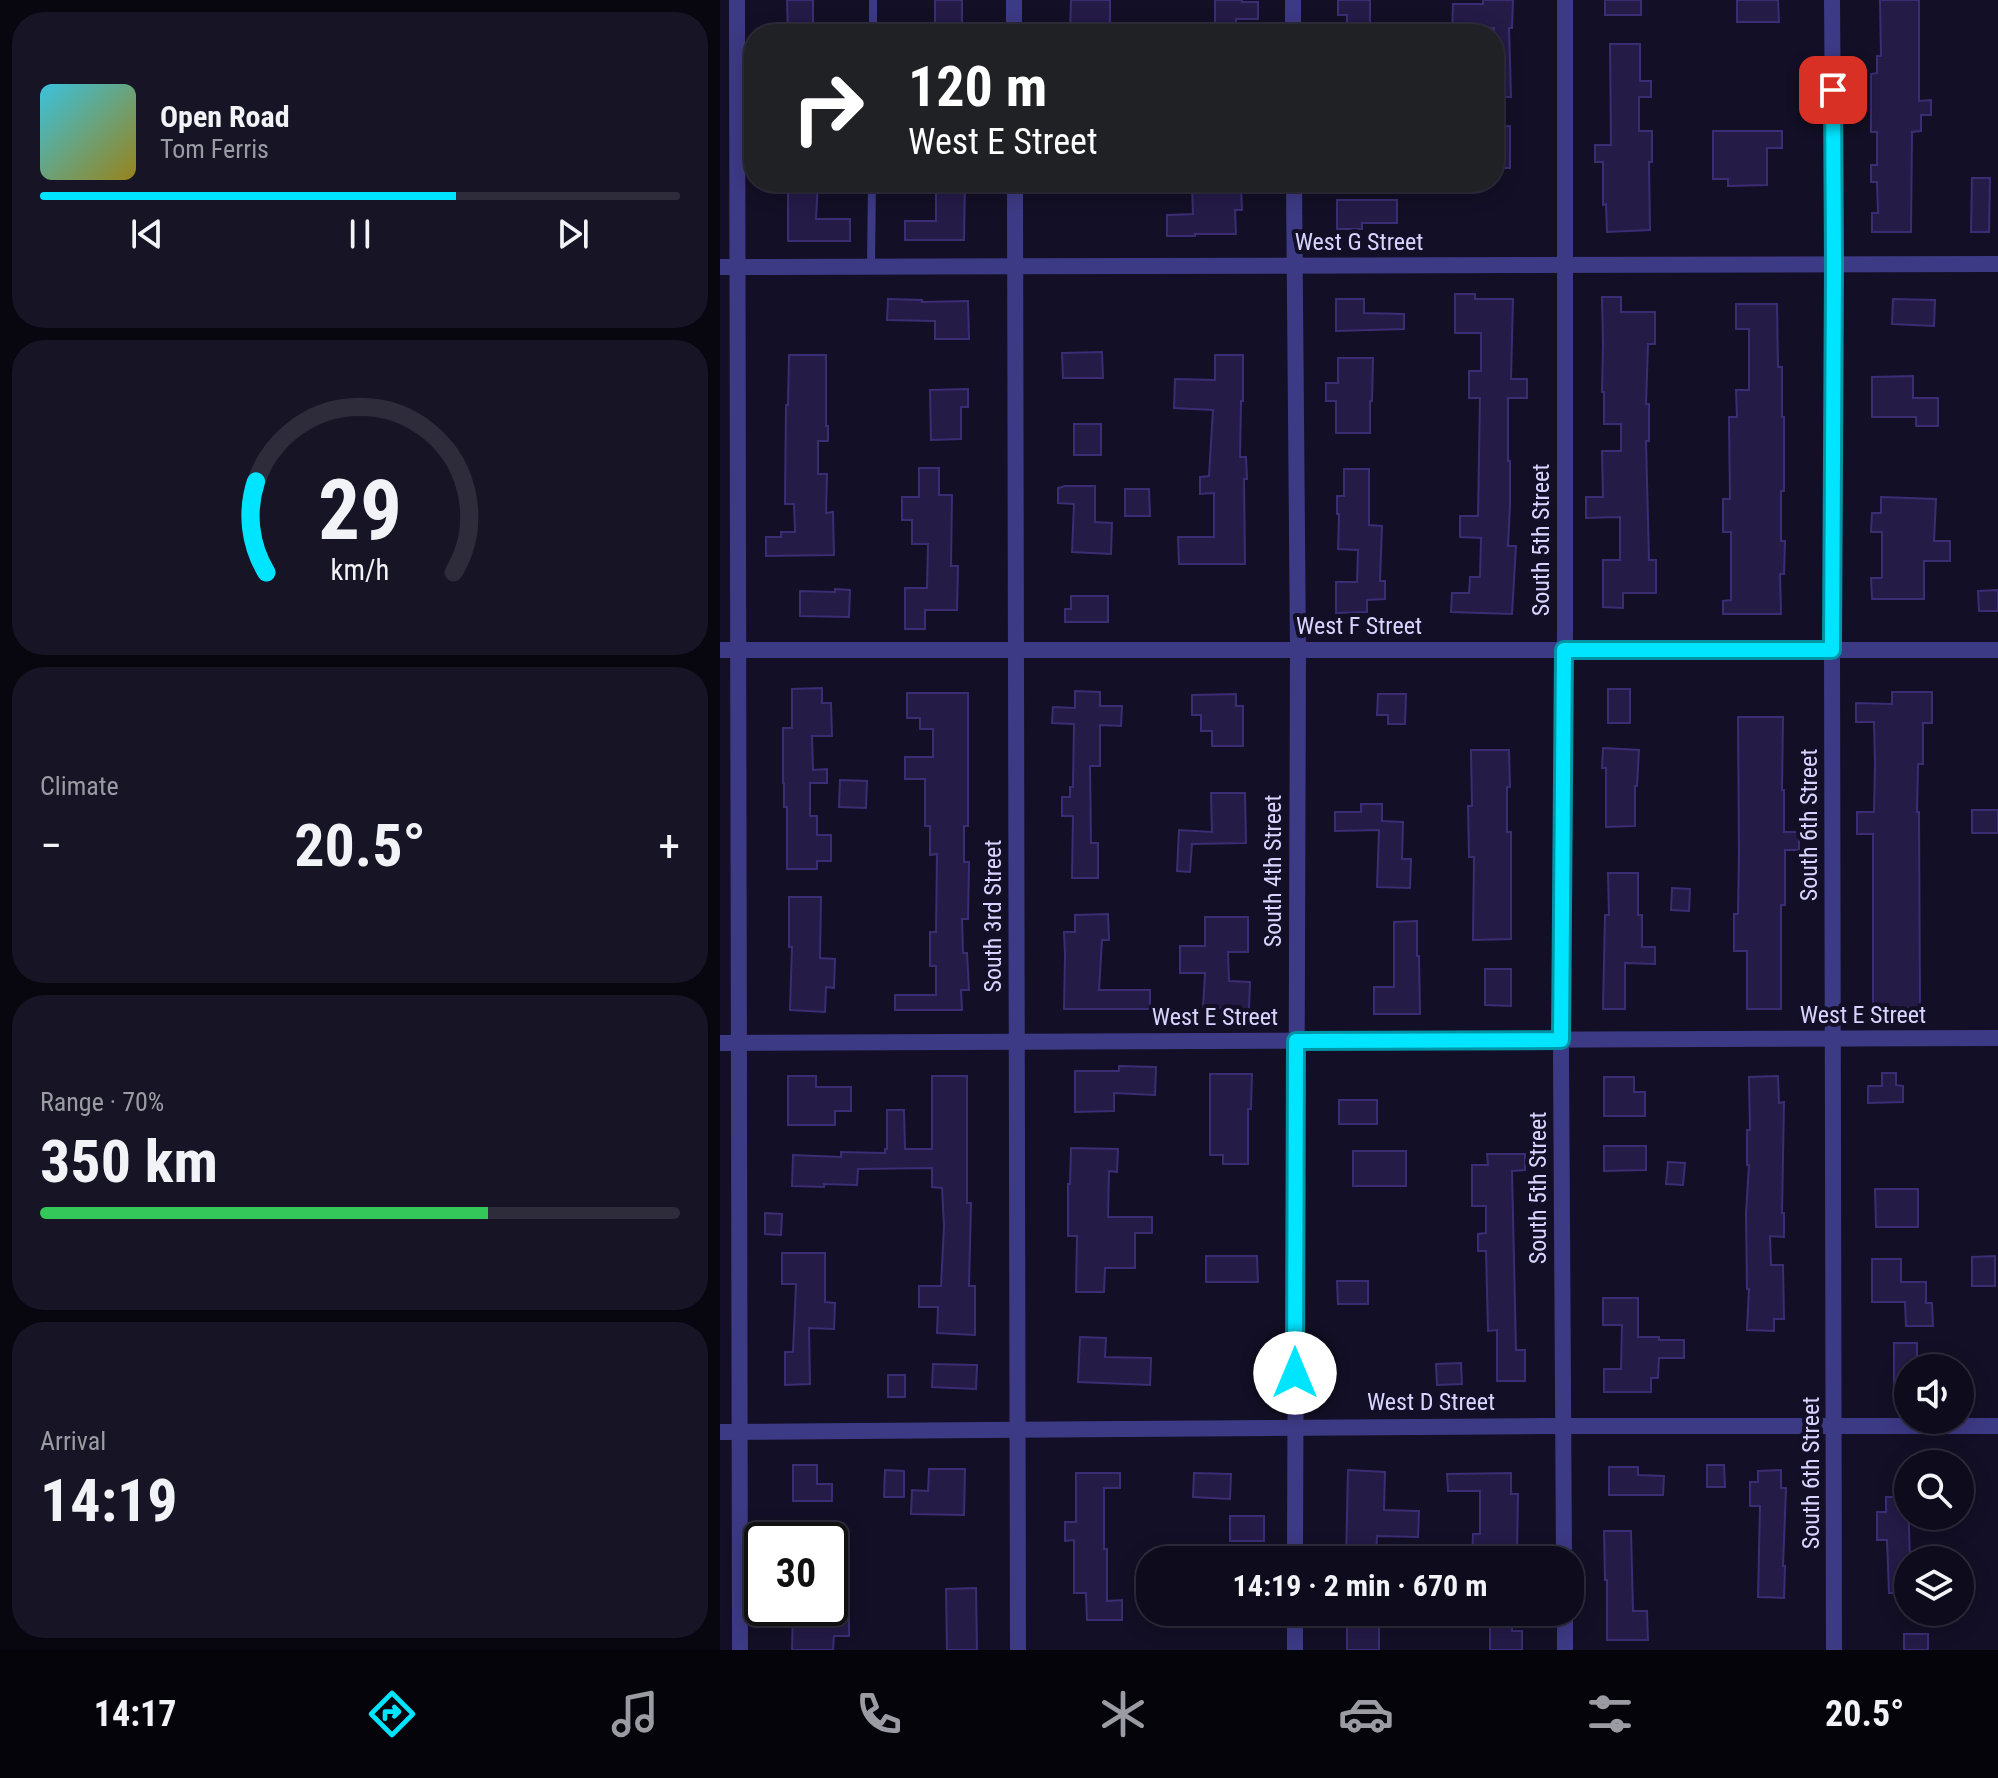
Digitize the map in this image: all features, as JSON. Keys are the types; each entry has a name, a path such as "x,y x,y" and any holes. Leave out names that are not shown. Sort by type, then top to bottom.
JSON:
{"street":[{"path":"737,0 740,1650"},
{"path":"1014,0 1014,24"},
{"path":"1293,0 1293,24"},
{"name":"South 5th Street","path":"1564,1546 1561,1040 1565,0"},
{"name":"South 6th Street","path":"1832,0 1834,1650"},
{"name":"South 3rd Street","path":"1015,192 1018,1650"},
{"name":"South 4th Street","path":"1294,192 1298,650 1295,1546"},
{"name":"West G Street","path":"720,267 1998,264"},
{"name":"West F Street","path":"720,650 1998,650"},
{"name":"West E Street","path":"720,1043 1998,1038"},
{"name":"West D Street","path":"720,1432 1998,1426"},
{"path":"1295,1626 1295,1650"},
{"path":"1565,1626 1565,1650"}],"lane":[{"path":"873,0 873,24"},
{"path":"871,267 872,192"}],"building":[{"path":"787,0 813,0 813,24 788,24"},
{"path":"935,0 962,0 962,24 935,24"},
{"path":"1071,0 1110,0 1110,24 1070,24"},
{"path":"1215,0 1258,2 1258,19 1236,19 1236,24 1215,24"},
{"path":"1338,0 1370,0 1370,24 1347,24 1347,15 1338,15"},
{"path":"1483,0 1513,0 1512,28 1509,28 1511,97 1504,97 1504,24 1452,24 1453,4 1483,4"},
{"path":"1605,0 1641,0 1641,15 1605,15"},
{"path":"1737,0 1778,0 1779,22 1737,22"},
{"path":"1880,0 1919,0 1919,101 1931,100 1931,115 1921,115 1921,131 1912,132 1911,232 1872,232 1872,213 1878,213 1877,182 1871,182 1871,165 1877,165 1877,132 1871,132 1871,74 1877,73 1877,56 1881,56"},
{"path":"1610,44 1640,44 1640,81 1651,81 1651,97 1639,97 1639,131 1652,131 1650,230 1607,232 1606,204 1603,205 1603,162 1595,162 1595,145 1611,145"},
{"path":"1504,126 1510,126 1510,168 1504,168"},
{"path":"1713,131 1782,131 1782,148 1767,148 1767,185 1728,186 1728,179 1713,179"},
{"path":"1972,178 1990,178 1989,232 1971,232"},
{"path":"788,192 817,192 816,219 850,219 850,241 788,241"},
{"path":"936,192 965,192 964,240 905,240 905,221 936,221"},
{"path":"1192,192 1241,192 1242,210 1235,210 1236,234 1167,236 1167,215 1193,214"},
{"path":"1337,200 1397,200 1397,223 1362,223 1362,229 1337,229"},
{"path":"1455,294 1475,294 1475,299 1513,299 1511,379 1527,379 1527,398 1508,398 1508,546 1516,546 1512,614 1451,612 1452,593 1469,593 1470,577 1480,577 1481,538 1460,537 1460,516 1478,516 1480,398 1469,398 1469,371 1481,371 1481,333 1455,333"},
{"path":"1602,297 1621,297 1621,312 1655,312 1655,344 1648,344 1646,404 1649,404 1649,441 1646,441 1649,560 1656,560 1656,593 1623,593 1623,608 1603,607 1603,560 1620,560 1620,517 1586,518 1586,497 1603,497 1602,451 1621,451 1621,424 1604,424"},
{"path":"888,299 968,301 969,339 935,339 935,321 887,320"},
{"path":"1336,299 1364,299 1364,313 1404,314 1404,329 1336,331"},
{"path":"1893,299 1935,300 1934,326 1892,324"},
{"path":"1736,304 1777,304 1778,367 1782,367 1784,417 1781,541 1785,541 1784,574 1780,574 1781,614 1723,614 1723,601 1731,600 1731,532 1723,532 1723,499 1730,499 1729,417 1737,417 1736,390 1749,390 1749,329 1736,329"},
{"path":"1102,352 1103,378 1063,378 1062,353"},
{"path":"789,355 826,355 828,441 818,441 818,474 827,474 826,513 833,512 834,555 766,556 766,537 781,537 781,532 795,532 794,504 785,504"},
{"path":"1215,355 1243,355 1240,457 1246,457 1245,564 1179,564 1178,537 1214,537 1214,493 1200,494 1200,477 1209,476 1213,410 1174,408 1175,379 1215,380"},
{"path":"1338,358 1373,358 1370,433 1336,433 1336,401 1326,401 1326,383 1338,383"},
{"path":"1913,376 1913,398 1938,398 1938,426 1916,426 1916,417 1872,417 1872,377"},
{"path":"968,389 968,407 961,407 961,439 931,440 930,390"},
{"path":"1074,424 1101,424 1101,455 1074,455"},
{"path":"919,468 939,468 939,495 952,495 951,566 958,566 957,610 925,610 925,629 905,629 905,588 927,588 928,544 912,544 912,520 902,520 902,497 919,497"},
{"path":"1344,469 1369,469 1369,525 1382,526 1380,581 1385,581 1385,599 1367,600 1367,612 1336,613 1336,582 1357,582 1358,550 1338,549 1337,496 1344,496"},
{"path":"1095,486 1095,522 1112,523 1111,554 1072,552 1074,504 1058,503 1058,488"},
{"path":"1125,489 1149,489 1150,516 1125,516"},
{"path":"1881,497 1936,499 1934,541 1950,541 1950,561 1924,561 1924,599 1872,599 1871,578 1882,578 1882,532 1871,532 1872,513 1881,513"},
{"path":"835,589 850,590 849,617 800,616 800,591 835,592"},
{"path":"1998,590 1998,611 1979,611 1978,591"},
{"path":"1071,596 1108,596 1108,622 1065,622 1065,609 1071,609"},
{"path":"822,688 822,703 831,703 832,736 812,736 813,770 827,769 827,783 810,783 810,816 817,816 817,835 831,835 831,861 817,861 817,869 787,869 783,728 792,728 792,689"},
{"path":"1608,689 1630,689 1630,723 1608,723"},
{"path":"1075,691 1100,692 1100,706 1122,706 1121,726 1100,725 1100,766 1090,766 1091,843 1098,843 1098,878 1072,878 1073,816 1062,816 1062,797 1070,797 1070,787 1073,787 1074,724 1052,723 1053,707 1075,708"},
{"path":"1892,692 1932,692 1932,723 1923,723 1923,764 1918,764 1920,1008 1873,1008 1873,834 1857,834 1857,812 1874,812 1875,764 1874,722 1856,722 1856,703 1892,704"},
{"path":"907,693 968,693 968,826 964,826 964,862 969,862 968,919 962,919 969,990 961,990 962,1010 895,1010 895,995 936,995 936,966 930,966 930,932 936,932 937,854 930,855 930,826 925,826 925,779 905,779 905,757 933,757 933,729 920,729 920,718 907,718"},
{"path":"1236,694 1236,706 1243,706 1243,746 1212,746 1212,731 1201,731 1201,715 1192,715 1192,695"},
{"path":"1378,694 1406,694 1405,724 1388,724 1388,715 1377,715"},
{"path":"1738,717 1783,717 1784,832 1799,832 1799,850 1785,850 1785,905 1781,905 1781,1009 1747,1009 1747,951 1734,951 1734,914 1738,914"},
{"path":"1603,748 1639,750 1635,826 1606,827"},
{"path":"1471,750 1509,750 1507,832 1511,832 1511,939 1473,940 1474,857 1469,857 1468,806 1472,806"},
{"path":"840,780 867,781 866,808 839,807"},
{"path":"1211,793 1245,793 1246,843 1192,844 1190,872 1177,871 1179,830 1212,832"},
{"path":"1361,804 1382,804 1382,821 1403,822 1402,859 1411,859 1410,888 1377,887 1379,830 1335,831 1335,812 1361,812"},
{"path":"1972,810 1998,810 1998,833 1972,833"},
{"path":"1608,873 1638,873 1642,947 1655,947 1655,964 1625,963 1625,1009 1603,1009 1605,915 1609,915"},
{"path":"1672,888 1690,889 1689,911 1671,910"},
{"path":"789,897 821,897 820,958 835,959 834,988 826,987 825,1012 790,1010 792,947 789,947"},
{"path":"1108,914 1109,940 1102,940 1099,990 1150,990 1150,1009 1064,1009 1064,932 1075,932 1075,915"},
{"path":"1205,917 1248,917 1248,952 1228,952 1229,981 1250,982 1249,1010 1203,1007 1205,973 1180,973 1180,946 1205,946"},
{"path":"1417,921 1420,1014 1374,1014 1374,987 1394,987 1394,922"},
{"path":"1485,969 1511,969 1511,1006 1485,1005"},
{"path":"1119,1066 1156,1067 1155,1095 1114,1093 1114,1111 1075,1112 1075,1071 1119,1071"},
{"path":"1882,1073 1896,1073 1896,1085 1903,1086 1903,1102 1868,1103 1868,1086 1882,1086"},
{"path":"1210,1074 1252,1074 1251,1109 1248,1109 1248,1164 1223,1164 1223,1155 1210,1155"},
{"path":"788,1076 816,1076 816,1087 851,1087 851,1111 835,1111 835,1125 788,1125"},
{"path":"932,1076 967,1076 967,1203 971,1203 969,1286 975,1286 975,1335 937,1333 938,1307 919,1307 919,1286 941,1286 942,1188 932,1187 932,1168 858,1169 857,1185 792,1186 793,1155 841,1157 841,1152 885,1153 887,1110 904,1110 905,1149 932,1149"},
{"path":"1778,1076 1779,1103 1784,1102 1784,1237 1770,1236 1771,1265 1783,1265 1784,1319 1774,1319 1774,1331 1747,1330 1749,1077"},
{"path":"1604,1077 1634,1077 1634,1092 1645,1092 1645,1116 1604,1116"},
{"path":"1339,1100 1377,1100 1377,1124 1339,1124"},
{"path":"1604,1146 1646,1146 1646,1170 1604,1171"},
{"path":"1071,1148 1118,1149 1117,1172 1109,1171 1108,1217 1152,1217 1152,1233 1135,1233 1135,1268 1105,1268 1104,1292 1076,1292 1077,1236 1068,1236"},
{"path":"1353,1151 1406,1151 1406,1186 1353,1186"},
{"path":"1487,1154 1525,1154 1525,1170 1512,1171 1516,1350 1525,1350 1525,1381 1497,1381 1497,1330 1488,1331 1486,1251 1478,1251 1478,1234 1486,1233 1486,1206 1472,1206 1472,1165 1488,1165"},
{"path":"1668,1162 1685,1163 1683,1185 1666,1184"},
{"path":"1875,1189 1918,1189 1918,1227 1876,1227"},
{"path":"765,1213 782,1214 781,1235 765,1234"},
{"path":"782,1253 825,1253 825,1302 835,1303 834,1329 809,1328 810,1384 785,1385 785,1352 793,1352 796,1284 782,1284"},
{"path":"1206,1256 1257,1256 1258,1282 1206,1282"},
{"path":"1995,1256 1995,1286 1972,1286 1972,1257"},
{"path":"1872,1259 1901,1259 1901,1282 1926,1282 1926,1303 1932,1303 1933,1326 1906,1326 1905,1302 1872,1302"},
{"path":"1337,1281 1368,1281 1368,1304 1338,1304"},
{"path":"1603,1298 1638,1298 1638,1337 1684,1340 1684,1358 1659,1358 1658,1378 1651,1378 1651,1392 1604,1392 1604,1369 1621,1369 1622,1325 1603,1325"},
{"path":"1080,1337 1106,1338 1105,1357 1151,1358 1150,1385 1078,1382"},
{"path":"1894,1343 1917,1343 1917,1354 1894,1354"},
{"path":"1461,1363 1462,1384 1437,1385 1436,1364"},
{"path":"933,1364 977,1365 976,1389 932,1387"},
{"path":"888,1375 905,1375 905,1397 888,1397"},
{"path":"793,1465 817,1465 817,1484 832,1484 832,1501 793,1501"},
{"path":"1707,1465 1724,1465 1725,1487 1707,1487"},
{"path":"1609,1467 1638,1467 1638,1475 1664,1476 1663,1495 1609,1495"},
{"path":"929,1469 965,1469 964,1515 911,1514 912,1490 928,1491"},
{"path":"885,1470 904,1471 904,1497 884,1497"},
{"path":"1348,1470 1385,1472 1384,1510 1419,1511 1418,1537 1377,1536 1377,1546 1346,1546"},
{"path":"1781,1470 1781,1488 1786,1488 1784,1598 1758,1597 1760,1506 1750,1506 1750,1482 1758,1482 1758,1471"},
{"path":"1076,1473 1120,1473 1120,1488 1104,1488 1104,1549 1107,1549 1107,1601 1122,1600 1122,1620 1087,1620 1086,1593 1074,1593 1074,1540 1065,1541 1065,1522 1076,1522"},
{"path":"1194,1473 1231,1474 1230,1499 1193,1497"},
{"path":"1511,1473 1511,1494 1518,1494 1517,1546 1473,1546 1473,1534 1480,1534 1480,1491 1448,1491 1447,1474"},
{"path":"1886,1497 1894,1497 1894,1530 1909,1530 1910,1546 1894,1546 1894,1593 1889,1593 1887,1540 1877,1540 1877,1512 1886,1512"},
{"path":"1230,1516 1264,1516 1264,1541 1230,1541"},
{"path":"1604,1531 1631,1531 1633,1611 1647,1611 1648,1640 1607,1640"},
{"path":"976,1588 977,1650 947,1650 946,1589"},
{"path":"849,1616 849,1636 834,1636 833,1650 792,1650 793,1626 848,1626"},
{"path":"1347,1626 1379,1626 1379,1650 1347,1650"},
{"path":"1490,1626 1512,1626 1512,1631 1522,1631 1522,1650 1490,1650"},
{"path":"1904,1634 1928,1634 1928,1650 1904,1650"}],"route":[{"path":"1295,1373 1296,1041 1561,1040 1564,650 1832,650 1833,90"}]}
